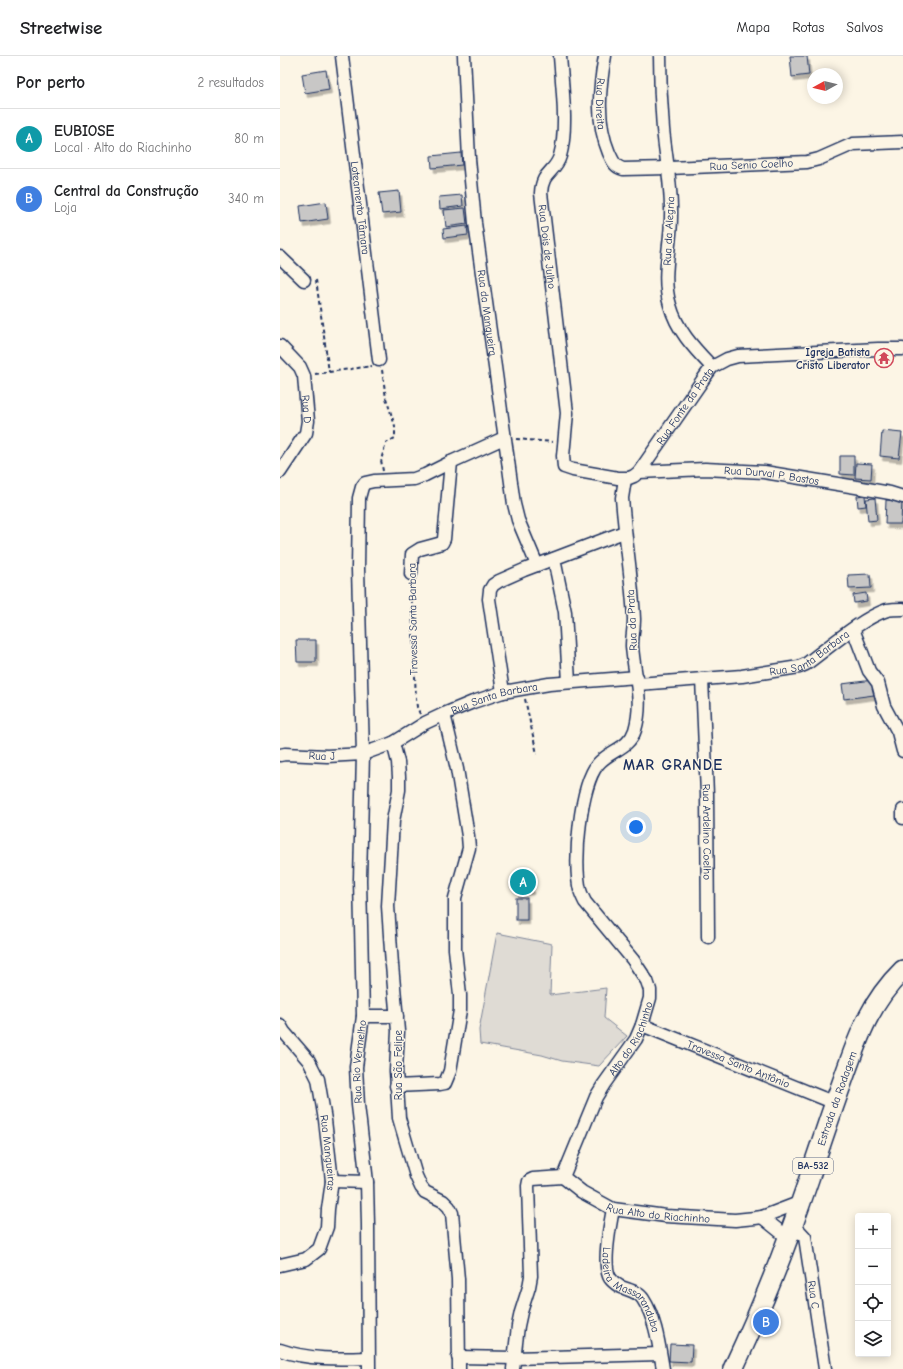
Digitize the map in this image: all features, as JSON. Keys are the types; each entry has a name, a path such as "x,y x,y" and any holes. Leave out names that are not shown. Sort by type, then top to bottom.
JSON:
{"main road":[{"name":"Estrada da Rodagem","path":"733,1369 753,1325 791,1231 864,1024 877,1000 889,984 903,970"}],"street":[{"name":"Loteamento Tâmara","path":"342,56 380,363"},
{"name":"Rua da Mangueira","path":"464,56 469,159 475,223 504,438 515,514 537,564"},
{"name":"Rua Dois de Julho","path":"560,56 563,143 560,157 556,165 544,177 541,185 541,193 567,413 565,443"},
{"name":"Rua Direita","path":"606,56 602,73 599,114 608,150"},
{"name":"Rua da Alegria","path":"660,56 661,103 669,168 671,217 666,284 669,304 682,333 712,368"},
{"name":"Rua Senio Coelho","path":"608,150 613,163 622,169 669,168 807,162 819,159 853,144 903,142"},
{"path":"280,257 304,280"},
{"name":"Rua D","path":"280,346 300,367 304,376 308,421 306,433 280,472"},
{"name":"Rua Fonte da Prata","path":"625,479 634,476 639,472 704,378 712,368 727,359 738,356 903,349"},
{"path":"385,480 414,479 504,438"},
{"path":"503,692 489,599 490,590 493,585 537,564 624,532 622,498 625,479 572,470 564,467 563,456 565,443"},
{"name":"Travessa Santa Barbara","path":"411,574 412,554 420,549 442,543 444,540 451,462"},
{"name":"Rua Durval P. Bastos","path":"639,472 705,469 764,472 856,486 903,497"},
{"name":"Rua Rio Vermelho","path":"368,1363 367,1182 358,1105 356,1067 363,1016 360,880 363,754 358,598 359,498 362,487 365,483 385,480"},
{"name":"Rua da Prata","path":"624,532 633,615 632,646 637,680"},
{"path":"554,559 565,612 569,682"},
{"name":"Rua Santa Barbara","path":"363,754 393,743 425,723 444,714 503,692 569,682 702,679 742,676 798,667 806,664 853,629 881,613 889,610 903,609"},
{"path":"853,629 866,666 878,683 884,706 898,732 903,751"},
{"name":"Rua Ardelino Coelho","path":"702,679 708,794 708,937"},
{"name":"Alto do Riachinho","path":"563,1178 596,1097 630,1048 642,1025 650,998 650,990 647,981 585,902 580,890 578,870 581,813 587,788 593,772 598,764 631,740 635,730 640,707 637,680"},
{"path":"396,1086 445,1083 450,1070 459,1019 460,1001 455,949 455,908 457,890 468,855 469,842 457,769 444,714"},
{"path":"898,732 903,719"},
{"name":"Rua São Felipe","path":"393,743 398,762 399,790 393,821 388,906 398,1031 396,1086 400,1125 419,1182 425,1192 443,1201 452,1213 458,1279 459,1369"},
{"name":"Rua J","path":"280,755 327,756 363,754"},
{"path":"903,810 903,818"},
{"path":"363,1016 397,1016"},
{"name":"Rua Mangueiras","path":"280,1025 284,1032 309,1061 318,1079 324,1113 332,1181 327,1227 319,1249 306,1258 280,1265"},
{"name":"Travessa Santo Antônio","path":"642,1025 835,1103"},
{"path":"513,1363 518,1326 531,1276 529,1181 533,1179 563,1178"},
{"name":"Rua Alto do Riachinho","path":"563,1178 592,1199 613,1209 666,1216 734,1220 762,1217 801,1202"},
{"path":"332,1181 367,1182"},
{"name":"Ladeira Massaranduba","path":"613,1209 609,1232 607,1267 610,1277 619,1286 637,1293 642,1297 651,1315 663,1369"},
{"path":"762,1217 791,1231"},
{"name":"Rua C","path":"791,1231 805,1237 825,1369"},
{"path":"280,1350 311,1357 344,1358 368,1363"},
{"path":"458,1357 513,1363 660,1354"}],"path":[{"path":"304,280 315,278 329,372"},
{"path":"304,376 380,363 386,398 395,426 395,438 386,443 381,460 385,480"},
{"path":"504,438 565,443"},
{"name":"Travessa Santa Barbara","path":"411,574 416,699 417,708 425,723"},
{"path":"523,689 537,754"}],"shaded area":[{"path":"497,933 552,944 550,995 606,988 604,1018 627,1036 599,1066 562,1061 542,1055 480,1044 479,1030"}],"building":[{"path":"790,56 807,56 808,68 807,68 807,75 792,77"},
{"path":"326,70 329,89 305,93 302,74"},
{"path":"461,153 462,165 432,168 431,156"},
{"path":"399,191 401,212 382,214 379,193"},
{"path":"462,195 463,206 440,209 439,197"},
{"path":"326,202 328,219 302,223 300,206"},
{"path":"465,208 467,224 446,227 444,210"},
{"path":"467,226 468,235 444,238 443,229"},
{"path":"882,431 902,433 899,458 880,456"},
{"path":"840,456 854,456 854,475 840,474"},
{"path":"856,463 872,464 871,479 855,478"},
{"path":"865,495 866,506 858,507 857,496"},
{"path":"875,498 877,520 868,521 866,499"},
{"path":"886,500 902,501 901,524 885,524"},
{"path":"870,574 871,588 849,589 848,575"},
{"path":"866,593 867,601 854,603 853,595"},
{"path":"296,640 316,640 316,662 297,662"},
{"path":"873,680 874,695 844,699 842,684"},
{"path":"515,874 531,874 531,890 516,891"},
{"path":"516,898 527,898 527,920 516,920"},
{"path":"670,1344 692,1345 691,1362 669,1361"}],"place":[{"name":"Igreja Batista Cristo Liberator","path":"884,358"},
{"name":"EUBIOSE","path":"523,882"},
{"name":"Central da Construção","path":"766,1322"}],"district":[{"name":"MAR GRANDE","path":"673,765"}]}
